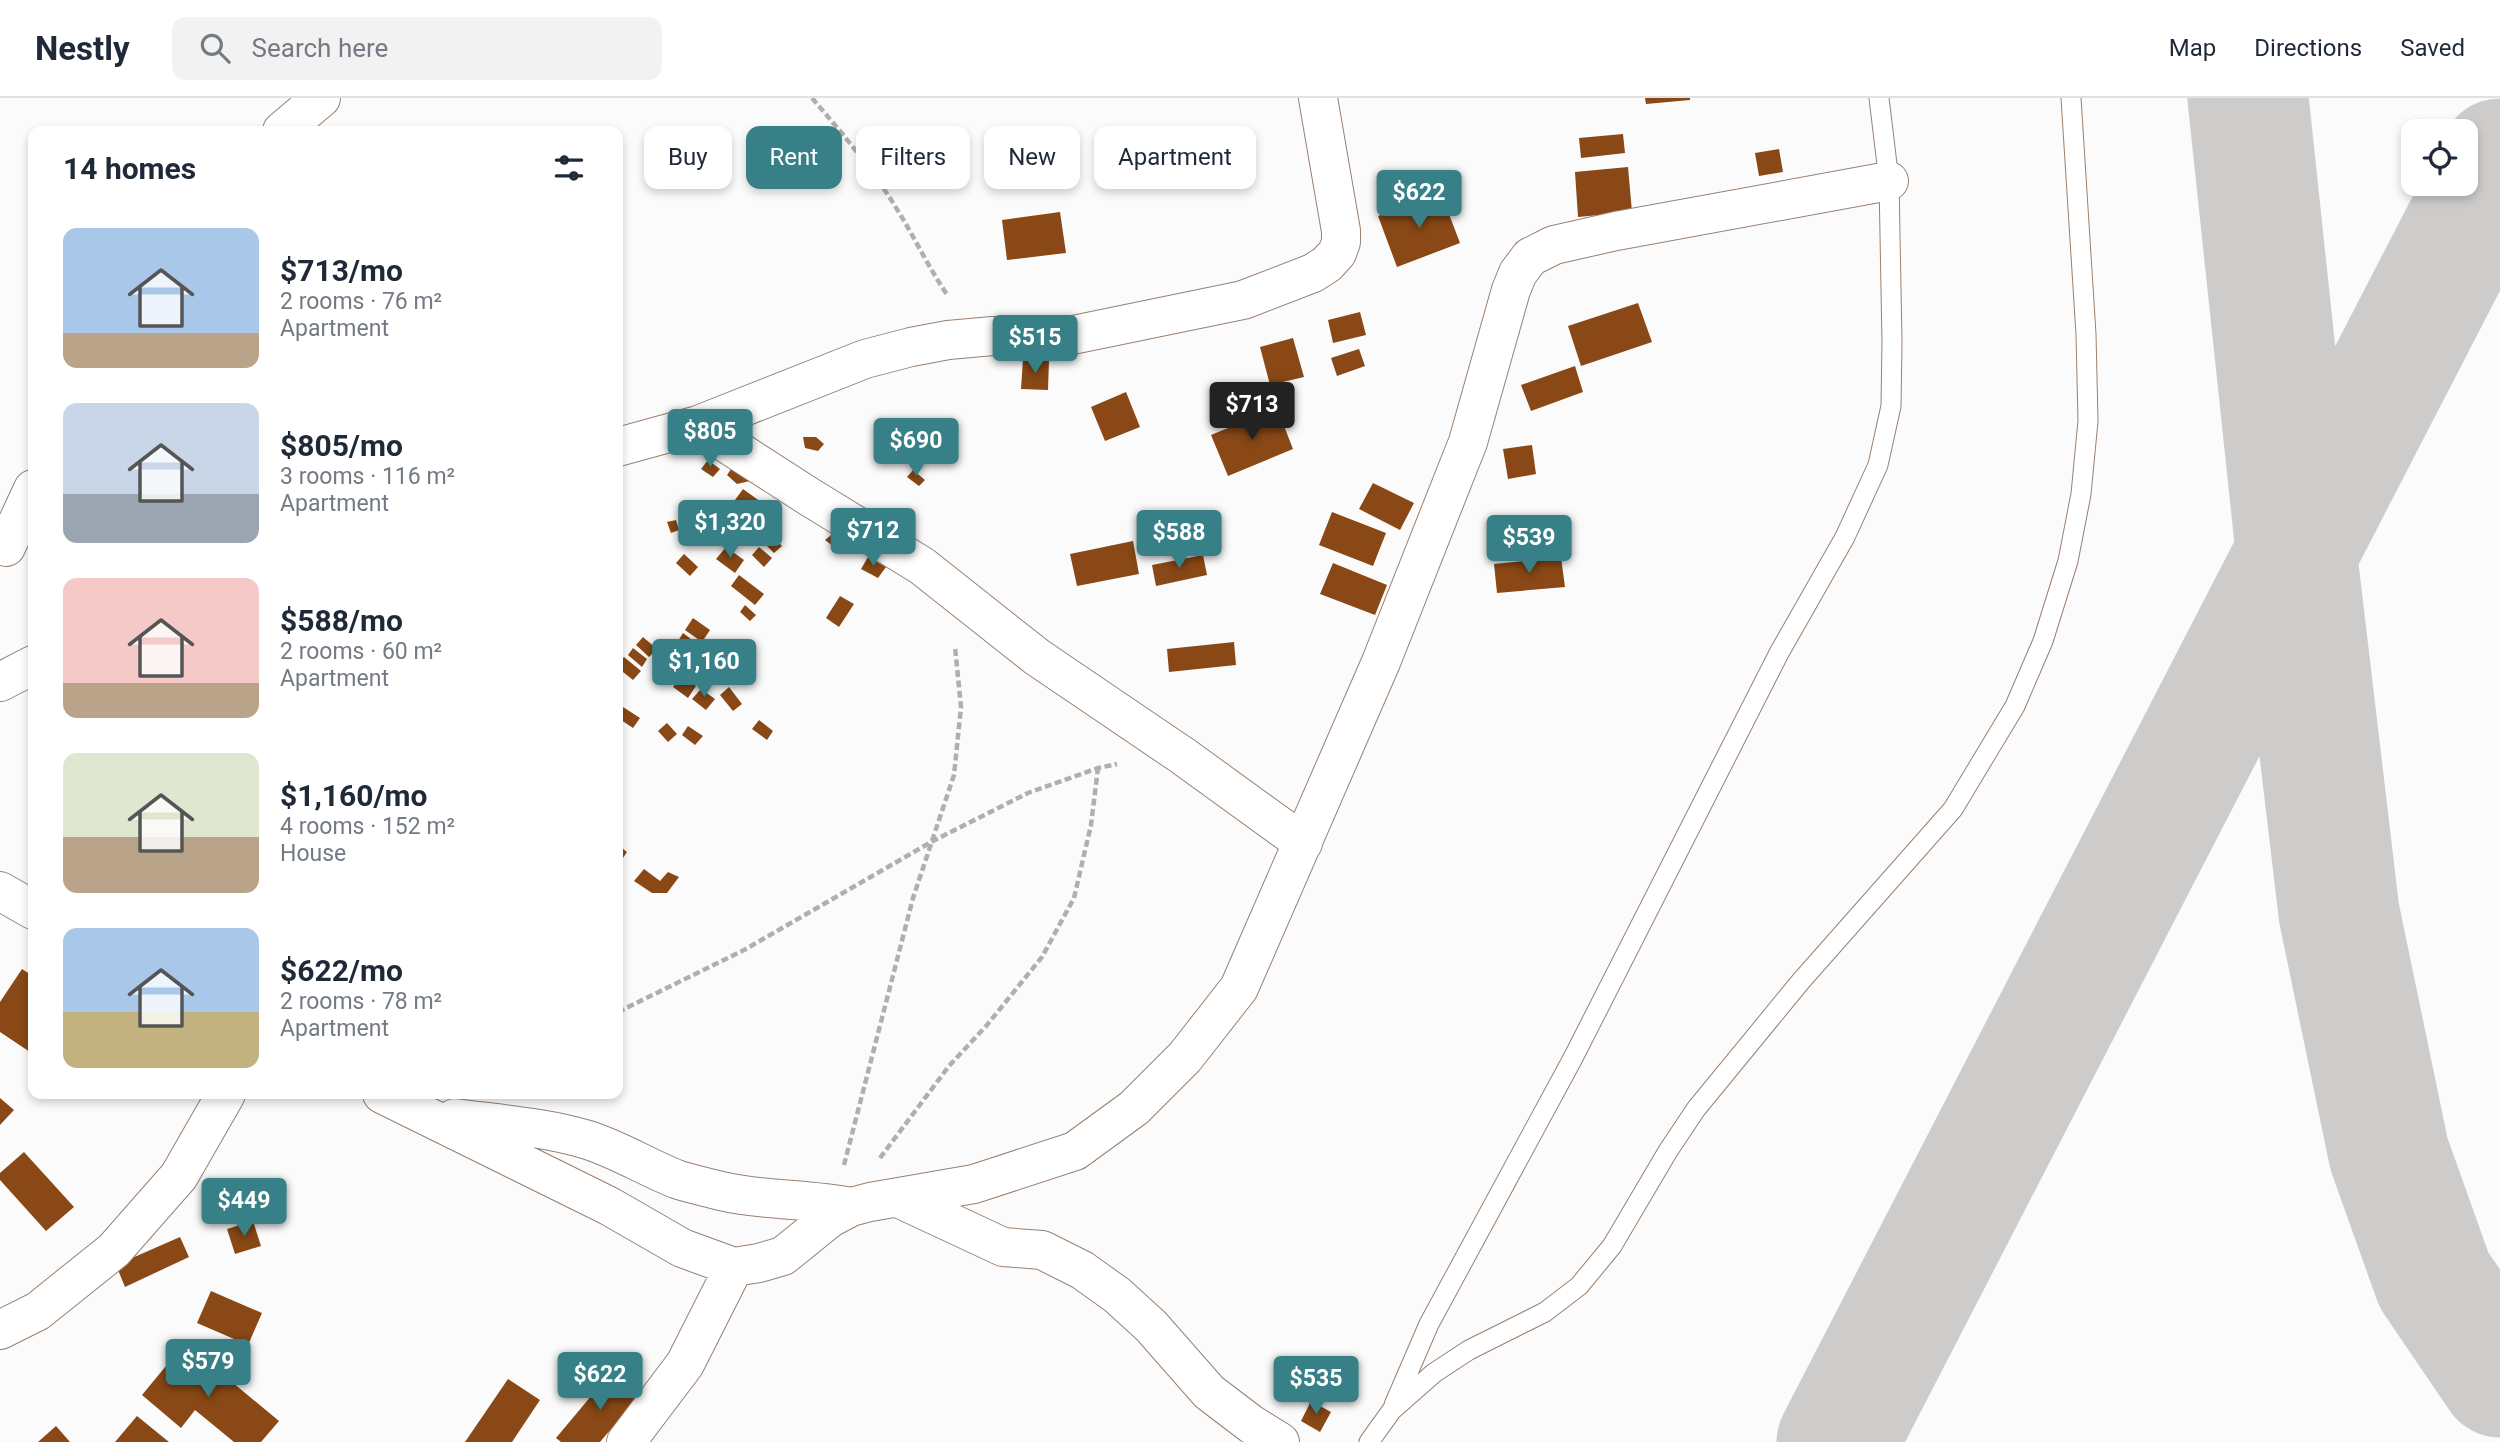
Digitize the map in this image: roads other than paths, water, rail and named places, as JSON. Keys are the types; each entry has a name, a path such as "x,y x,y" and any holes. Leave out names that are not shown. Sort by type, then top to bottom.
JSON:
{"street":[{"path":"288,126 321,98"},
{"path":"623,446 698,425 865,359 948,340 993,336 1063,337 1147,321 1243,300 1313,273 1337,253 1341,242 1318,98"},
{"path":"422,1112 588,1140 677,1179 716,1190 842,1205 974,1184 1075,1151 1134,1108 1185,1057 1239,988 1381,662 1468,442 1511,290 1518,273 1530,257 1554,246 1616,231 1889,181"},
{"path":"698,425 922,566 1037,657 1183,756 1303,843"},
{"path":"13,548 28,504"},
{"path":"0,682 28,668"},
{"path":"0,891 28,907"},
{"path":"0,1329 38,1311 114,1250 180,1176 223,1099"},
{"path":"393,1099 609,1206 682,1248 734,1267 759,1264 783,1256 842,1205"},
{"path":"898,1198 1003,1247 1042,1250 1082,1270 1117,1294 1151,1326 1209,1392 1280,1442"},
{"path":"626,1442 685,1364 734,1267"}],"lane":[{"path":"1369,1442 1392,1410 1429,1324 1573,1058 1779,653 1845,537 1878,465 1891,406 1889,181 1879,98"},
{"path":"1392,1410 1434,1373 1469,1350 1545,1312 1579,1286 1612,1245 1696,1109 1801,981 1953,809 2015,706 2043,641 2068,561 2081,494 2088,421 2071,98"}]}
